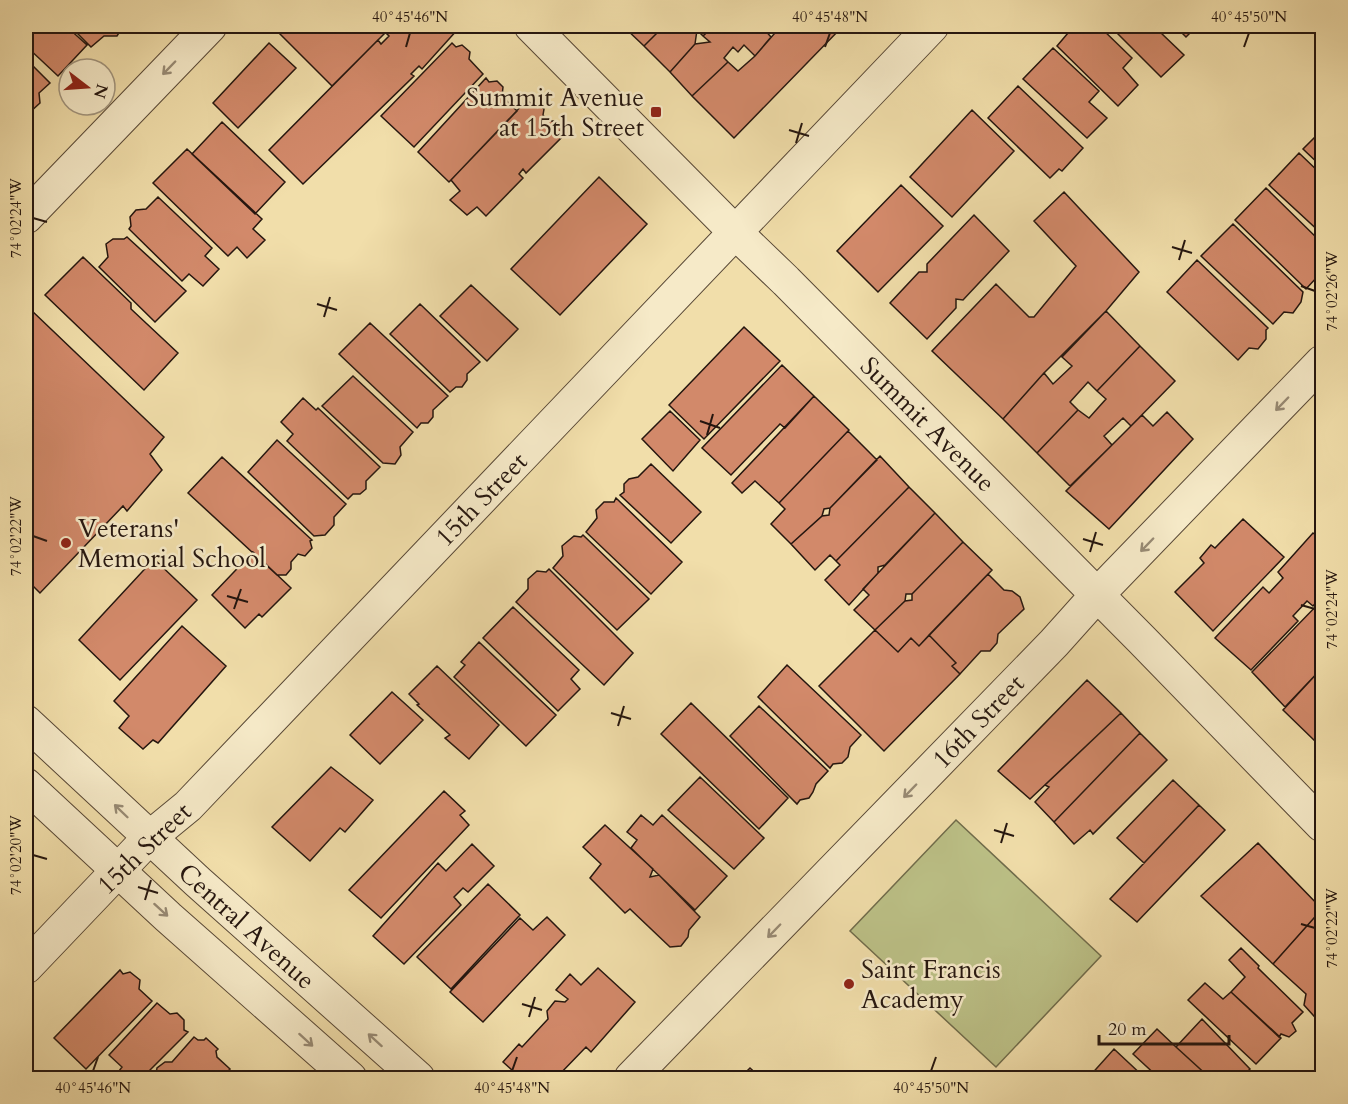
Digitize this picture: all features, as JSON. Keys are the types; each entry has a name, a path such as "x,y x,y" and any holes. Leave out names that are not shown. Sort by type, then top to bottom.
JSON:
{"street":[{"path":"26,218 210,26"},
{"name":"Summit Avenue","path":"531,26 1323,825"},
{"name":"15th Street","path":"26,967 149,838 188,806 932,26"},
{"name":"16th Street","path":"631,1078 1054,643 1097,595 1323,362"},
{"name":"Central Avenue","path":"26,722 149,838 418,1078"},
{"name":"Central Avenue","path":"26,784 118,872 350,1078"}],"green space":[{"path":"956,820 1101,956 996,1067 850,931"}],"building":[{"path":"28,26 66,26 87,45 76,57 57,57 57,75 26,46"},
{"path":"70,26 123,26 117,36 104,36 91,47"},
{"path":"280,26 392,26 332,86 276,30"},
{"path":"392,26 455,26 458,29 422,69 419,66 411,74 414,76 303,184 269,150 378,40 381,44 389,36 385,32"},
{"path":"623,26 664,26 644,46"},
{"path":"664,26 714,26 703,36 697,30 695,44 670,72 644,46"},
{"path":"714,26 763,26 771,37 755,56 744,45 738,52 733,47 724,58 728,62 692,96 670,72 695,44 710,42 703,36"},
{"path":"781,26 843,26 734,138 692,96 728,62 738,71 755,56"},
{"path":"1067,26 1099,26 1132,58 1123,68 1138,85 1118,106 1057,46 1068,33"},
{"path":"1110,26 1165,26 1159,31 1184,55 1161,77"},
{"path":"1175,26 1197,26 1186,37"},
{"path":"269,43 296,68 238,128 213,103"},
{"path":"452,43 456,47 462,45 470,52 469,59 483,74 414,147 381,116"},
{"path":"1053,48 1099,91 1089,102 1107,118 1087,138 1023,79"},
{"path":"26,59 50,83 39,93 40,103 29,113 26,113"},
{"path":"486,78 489,82 497,81 503,87 502,96 517,111 449,182 418,152"},
{"path":"1018,86 1083,148 1062,171 1059,169 1050,178 988,118"},
{"path":"527,100 544,109 543,115 547,121 555,121 561,126 562,137 526,173 523,169 519,174 523,178 486,216 477,207 467,215 450,200 460,191 451,180"},
{"path":"972,110 1014,151 952,217 910,177"},
{"path":"222,122 285,182 255,214 192,154"},
{"path":"1322,130 1322,167 1303,149"},
{"path":"187,149 262,219 253,229 265,240 247,258 237,247 228,256 153,183"},
{"path":"1299,153 1322,175 1322,234 1269,185"},
{"path":"599,177 647,224 560,315 511,269"},
{"path":"901,185 943,226 878,292 837,251"},
{"path":"1266,188 1322,243 1322,276 1318,276 1306,289 1235,220"},
{"path":"1064,192 1139,272 1106,311 1044,373 1003,419 932,351 996,284 1029,317 1034,317 1076,266 1034,221"},
{"path":"158,197 212,248 205,256 219,269 203,286 189,274 182,281 129,229 130,217 136,210 146,209"},
{"path":"974,215 1009,251 963,300 956,299 956,308 927,339 890,303 919,272 927,272 927,264"},
{"path":"1233,224 1303,292 1301,302 1293,313 1284,312 1273,324 1201,256"},
{"path":"127,237 186,291 155,322 99,267 108,257 106,244 113,239"},
{"path":"83,257 131,303 131,309 178,353 144,390 45,295"},
{"path":"1197,260 1268,328 1266,339 1258,349 1249,348 1238,360 1167,292"},
{"path":"471,285 518,329 487,361 440,316"},
{"path":"420,304 480,362 467,374 467,380 462,387 456,387 450,392 390,334"},
{"name":"Veterans' Memorial School","path":"30,309 164,437 150,454 162,470 127,511 123,506 40,593 29,582 26,585 26,313"},
{"path":"1106,311 1140,346 1097,391 1088,382 1070,402 1078,410 1037,453 1003,419 1044,373 1053,384 1072,366 1062,357"},
{"path":"370,323 448,396 433,410 433,417 428,423 421,423 417,428 339,354"},
{"path":"744,327 780,361 704,439 669,405"},
{"path":"1140,346 1175,381 1131,426 1123,418 1104,436 1112,445 1070,486 1037,453 1078,410 1089,418 1106,399 1097,391"},
{"path":"782,365 814,396 785,428 780,424 731,475 702,448"},
{"path":"353,376 413,432 400,447 401,455 395,464 383,463 322,406"},
{"path":"814,396 849,430 779,503 755,481 742,493 732,483"},
{"path":"303,398 316,410 318,408 380,467 366,481 366,489 360,494 353,494 348,499 287,441 293,434 281,422"},
{"path":"670,411 700,440 673,471 642,439"},
{"path":"1167,412 1193,439 1109,529 1066,491 1142,415 1153,426"},
{"path":"848,431 877,460 830,508 824,509 822,516 791,544 771,524 785,509 779,503"},
{"path":"277,440 346,504 334,517 334,525 325,535 314,536 248,472"},
{"path":"880,456 909,487 836,561 830,555 815,570 791,544 822,516 829,515 830,508"},
{"path":"222,457 312,540 310,541 312,548 305,556 298,554 291,562 291,569 286,575 277,575 188,493"},
{"path":"651,464 701,512 671,543 620,495 624,492 624,484 629,479 638,477"},
{"path":"909,487 935,513 885,565 878,567 878,573 849,605 825,580 840,565 836,561"},
{"path":"616,498 682,562 651,594 586,532 597,518 596,510 604,502 614,502"},
{"path":"935,513 963,542 912,594 906,594 905,601 875,630 854,610 869,595 863,589"},
{"path":"1243,519 1284,557 1213,631 1175,592 1204,563 1200,558 1211,545 1215,548"},
{"path":"1313,533 1322,540 1322,596 1313,606 1307,601 1293,616 1298,621 1251,670 1215,638 1263,587 1269,593 1283,578 1278,572"},
{"path":"583,535 649,599 617,630 553,568 563,556 562,546 574,536"},
{"path":"963,542 992,570 919,646 911,638 898,652 875,630 905,601 912,600 912,594"},
{"path":"253,552 291,588 262,617 259,614 245,628 212,595"},
{"path":"154,559 197,600 120,680 79,640"},
{"path":"549,569 633,653 604,685 516,602 528,589 528,579 537,571 546,572"},
{"path":"988,574 1004,590 1012,591 1020,597 1024,609 998,634 997,643 990,651 981,651 960,674 952,666 956,663 929,635"},
{"path":"1322,600 1322,658 1320,660 1322,668 1285,707 1252,672"},
{"path":"513,607 579,670 571,679 580,689 558,711 483,638"},
{"path":"182,626 226,666 158,743 153,740 143,749 119,728 129,716 114,701"},
{"path":"875,630 898,652 911,638 919,646 929,635 956,663 952,666 960,674 884,751 819,686"},
{"path":"479,642 556,715 526,746 454,677 465,665 461,662"},
{"path":"787,665 861,735 850,747 848,757 842,763 833,764 830,768 758,697"},
{"path":"437,666 499,725 469,759 445,738 450,735 417,705 419,704 409,694"},
{"path":"1322,668 1322,738 1317,743 1283,710"},
{"path":"1087,680 1121,713 1030,799 998,771"},
{"path":"392,692 423,720 380,764 350,735"},
{"path":"691,703 788,798 759,829 661,734"},
{"path":"759,706 828,771 816,784 809,798 800,800 797,804 730,736"},
{"path":"1121,713 1140,733 1054,822 1035,802 1049,787 1045,785"},
{"path":"1140,733 1167,760 1093,834 1090,830 1074,844 1054,822"},
{"path":"331,767 373,800 345,832 340,828 310,861 272,827"},
{"path":"700,777 764,838 734,869 668,810"},
{"path":"1173,780 1199,805 1144,863 1117,838"},
{"path":"444,791 465,811 460,815 469,825 381,918 349,890"},
{"path":"1199,805 1225,830 1137,922 1110,899"},
{"path":"641,815 653,825 662,815 727,876 695,910 631,848 637,840 627,832"},
{"path":"605,825 653,869 650,877 659,875 700,917 689,930 688,937 681,946 670,947 630,909 625,913 590,878 601,864 583,847"},
{"path":"1258,843 1322,909 1273,964 1201,896"},
{"path":"472,844 494,866 468,892 463,888 454,897 461,905 404,964 373,936 438,863 446,871"},
{"path":"488,884 520,915 451,989 417,957"},
{"path":"1322,909 1322,1025 1304,1005 1306,994 1273,964"},
{"path":"547,917 565,935 483,1022 450,992 520,918 533,930"},
{"path":"1241,948 1303,1012 1292,1023 1296,1031 1289,1037 1281,1034 1279,1037 1231,992 1245,977 1229,960"},
{"path":"598,968 635,1002 591,1052 586,1047 556,1078 521,1078 503,1062 519,1044 522,1047 548,1019 547,1011 555,1001 565,1002 568,999 556,990 570,974 581,985"},
{"path":"120,970 123,974 130,972 140,980 139,989 152,1001 86,1069 54,1038"},
{"path":"1205,983 1223,999 1231,992 1281,1038 1256,1064 1188,1000"},
{"path":"157,1003 170,1014 177,1013 184,1020 184,1030 188,1032 142,1078 118,1078 122,1067 109,1055"},
{"path":"1202,1019 1250,1069 1241,1078 1210,1078 1176,1047"},
{"path":"1157,1029 1210,1078 1159,1078 1133,1054"},
{"path":"194,1037 198,1040 206,1038 218,1049 217,1057 230,1069 221,1078 155,1078 157,1068 165,1062 172,1062"},
{"path":"1114,1049 1145,1078 1088,1078"},
{"path":"750,1068 761,1078 740,1078"}],"place":[{"name":"Summit Avenue at 15th Street","path":"656,112"},
{"name":"Veterans' Memorial School","path":"66,543"},
{"name":"Saint Francis Academy","path":"849,984"}]}
